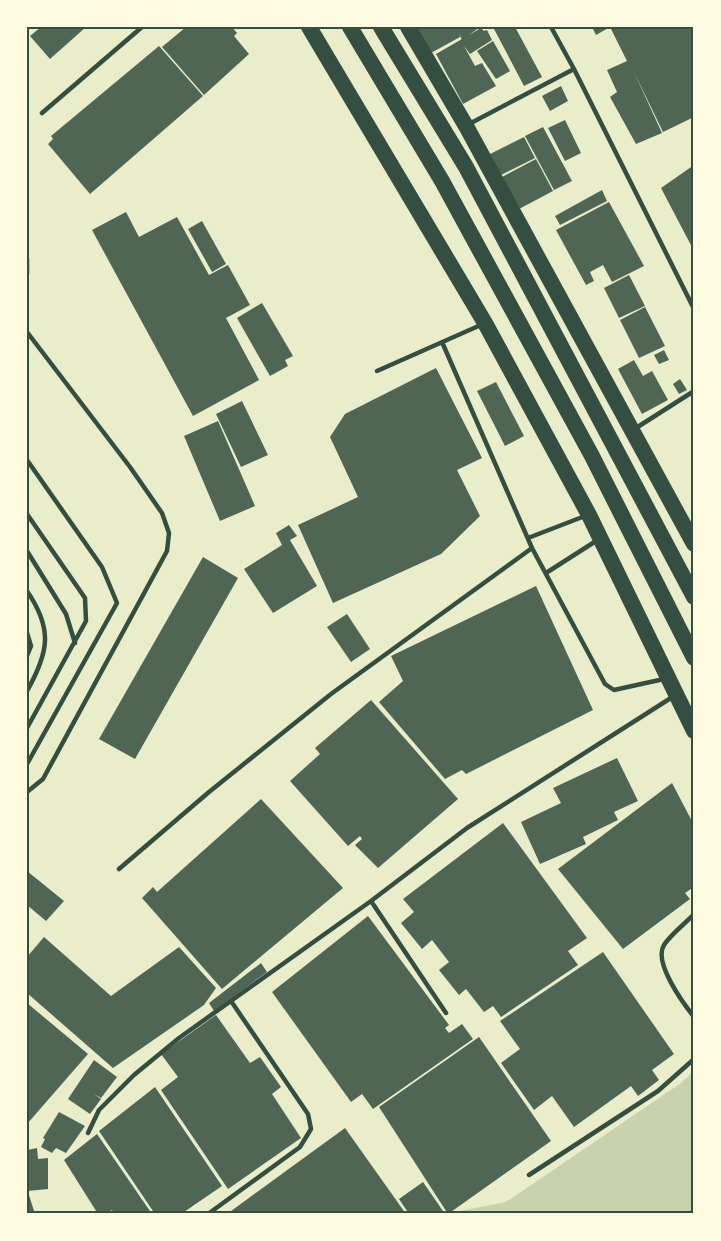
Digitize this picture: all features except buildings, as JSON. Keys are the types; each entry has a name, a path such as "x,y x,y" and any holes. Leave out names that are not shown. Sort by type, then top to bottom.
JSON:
{"highway":[{"path":"309,27 485,323 589,515 694,731"},
{"path":"350,27 442,181 592,456 694,658"},
{"path":"381,27 466,167 694,597"},
{"path":"408,27 466,126 694,544"}],"lane":[{"path":"42,113 142,27"},
{"path":"551,27 694,309"},
{"path":"466,126 574,69"},
{"path":"27,259 27,274"},
{"path":"377,371 485,323"},
{"path":"27,332 130,467 162,513 169,533 167,551 129,624 43,779 27,792"},
{"path":"442,342 532,548 605,684 614,690 669,678"},
{"path":"632,431 694,391"},
{"path":"27,460 102,567 117,603 27,764"},
{"path":"27,514 85,598 86,621 27,728"},
{"path":"528,538 589,515"},
{"path":"546,573 601,539"},
{"path":"119,869 209,792 331,694 532,548"},
{"path":"27,551 66,614 75,643"},
{"path":"27,591 41,612 47,637 39,670 27,691"},
{"path":"27,633 31,646 27,656"},
{"path":"88,1133 99,1110 134,1075 179,1038 371,901 467,828 677,695"},
{"path":"371,901 446,1012"},
{"path":"694,914 664,945 661,954 662,966 694,1017"},
{"path":"208,1214 300,1147 311,1129 308,1114 231,1000"},
{"path":"529,1175 658,1091 694,1059"}],"green space":[{"path":"694,1071 694,1214 455,1214 506,1202 681,1083"}]}
